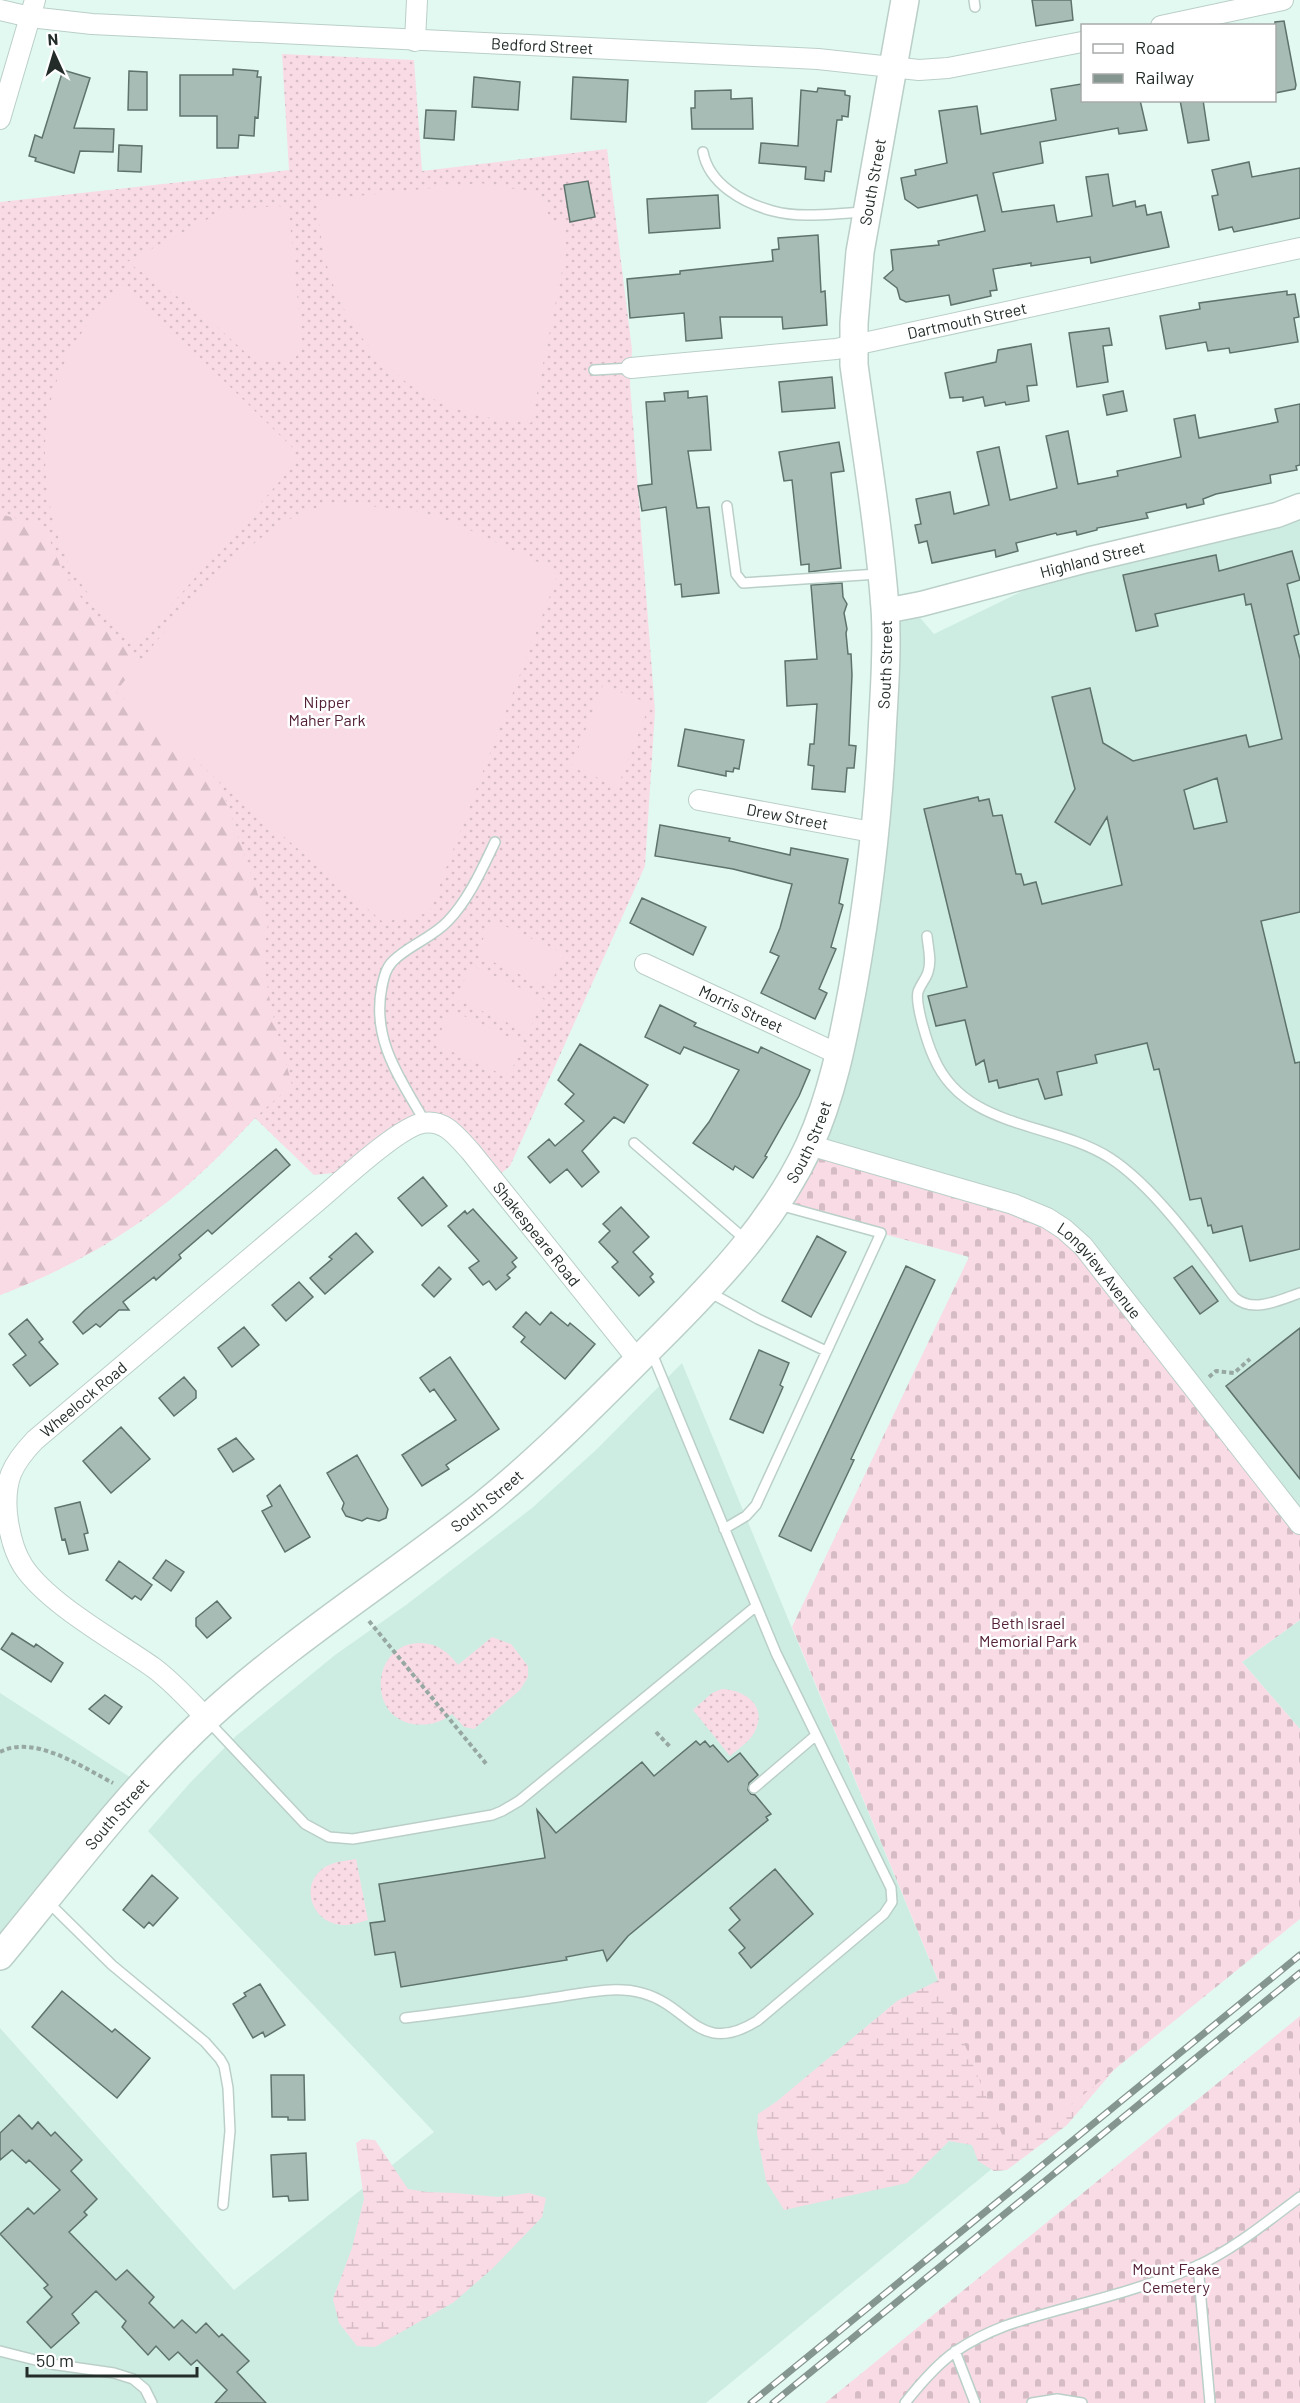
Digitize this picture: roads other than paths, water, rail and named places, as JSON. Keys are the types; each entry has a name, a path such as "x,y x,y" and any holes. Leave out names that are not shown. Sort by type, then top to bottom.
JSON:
{"main road":[{"name":"South Street","path":"0,1956 134,1794 207,1719 310,1633 516,1478 707,1291 776,1205 809,1145 826,1100 838,1054 860,950 877,833 883,720 885,611 853,346 857,281 867,212 905,0"}],"street":[{"path":"415,41 417,0"},
{"path":"1170,24 1283,0"},
{"path":"0,119 32,8"},
{"name":"Bedford Street","path":"0,10 32,8 92,24 818,59 929,70 1081,42"},
{"name":"Dartmouth Street","path":"631,368 821,351 853,346 1300,248"},
{"name":"Highland Street","path":"885,611 1277,515 1300,506"},
{"name":"Drew Street","path":"699,800 877,833"},
{"name":"Morris Street","path":"645,964 838,1054"},
{"name":"Shakespeare Road","path":"425,1122 440,1124 455,1134 644,1354"},
{"name":"Wheelock Road","path":"207,1719 166,1678 54,1598 31,1577 22,1565 12,1537 4,1478 35,1440 402,1131 425,1122"},
{"name":"Longview Avenue","path":"809,1145 1013,1204 1047,1218 1064,1229 1083,1246 1300,1524"}],"lane":[{"path":"703,152 710,173 724,187 774,211 802,214 867,212"},
{"path":"594,370 631,368"},
{"path":"727,506 736,574 743,583 881,574"},
{"path":"425,1122 386,1050 379,1022 383,980 391,962 449,921 472,886 495,842"},
{"path":"927,936 929,969 918,990 918,1004 934,1058 960,1095 968,1102 997,1116 1079,1143 1111,1159 1148,1191 1178,1225 1234,1297 1244,1304 1259,1306 1300,1293"},
{"path":"634,1143 748,1242"},
{"path":"724,1529 746,1516 756,1505 881,1233 776,1205"},
{"path":"707,1291 758,1319 826,1351"},
{"path":"405,2018 629,1990 654,1997 698,2027 717,2035 732,2033 756,2021 884,1914 892,1902 891,1888 815,1736 755,1607 724,1529 644,1354"},
{"path":"207,1719 305,1824 320,1834 353,1839 492,1815 519,1801 755,1607"},
{"path":"754,1788 815,1736"},
{"path":"46,1900 105,1958 205,2042 220,2059 228,2088 230,2131 223,2205"},
{"path":"905,2403 928,2376 955,2351 1008,2323 1103,2297 1198,2265 1244,2238 1300,2197"},
{"path":"1198,2265 1210,2403"},
{"path":"0,2350 51,2364 114,2373 133,2379 145,2389 152,2403"},
{"path":"955,2351 975,2403"},
{"path":"1032,2403 1057,2399 1082,2403"}],"railway":[{"path":"751,2403 1300,1955"},
{"path":"773,2403 1300,1973"}],"park label":[{"name":"Nipper Maher Park","path":"327,711"},
{"name":"Beth Israel Memorial Park","path":"1028,1632"},
{"name":"Mount Feake Cemetery","path":"1176,2278"}]}
